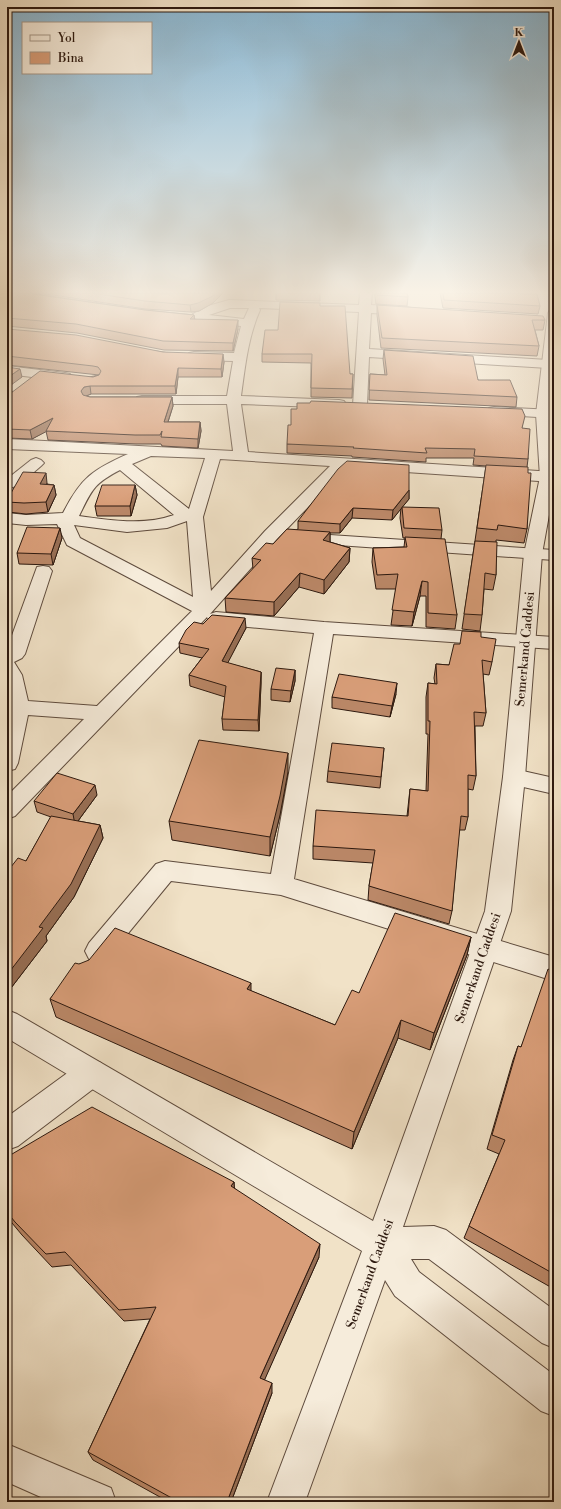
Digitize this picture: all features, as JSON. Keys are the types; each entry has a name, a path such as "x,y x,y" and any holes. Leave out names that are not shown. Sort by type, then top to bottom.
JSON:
{"street":[{"path":"239,363 233,400 241,456"},
{"path":"360,404 362,363"},
{"path":"538,363 548,364"},
{"name":"Semerkand Caddesi","path":"286,1502 381,1244 498,911 514,777 524,642 544,554 551,477 548,414 548,364"},
{"path":"7,370 80,379"},
{"path":"26,383 38,374"},
{"path":"130,400 233,400 376,405"},
{"path":"480,411 548,414"},
{"path":"7,444 214,454 551,477"},
{"path":"11,522 69,518 75,509 81,493 94,480 122,462 152,451"},
{"path":"63,519 127,527 167,523 191,514 214,454"},
{"path":"122,462 195,517 201,612"},
{"path":"7,484 13,482 36,463"},
{"path":"7,810 201,612 271,536 342,463"},
{"path":"63,519 73,541 201,612 324,628 554,643"},
{"path":"271,536 544,554"},
{"path":"7,658 15,654 43,572"},
{"path":"281,885 324,628"},
{"path":"7,667 12,675 13,707 7,763"},
{"path":"13,707 103,713"},
{"path":"514,777 554,786"},
{"path":"83,969 165,871 281,885 554,969"},
{"path":"7,1023 381,1244 407,1284 554,1398"},
{"path":"7,1135 91,1073"},
{"path":"381,1244 434,1242 554,1331"},
{"path":"7,1463 97,1502"}],"building":[{"path":"71,363 222,363 221,369 178,368 175,386 90,386 84,387 81,391 83,395 90,397 172,397 164,422 200,422 198,439 161,437 162,431 160,435 135,435 46,431 53,418 30,430 7,429 7,393 11,393 40,371 93,377 99,375 101,371 98,367"},
{"path":"312,363 349,363 350,374 353,374 352,389 311,388"},
{"path":"386,363 475,363 478,380 510,380 517,397 369,390 370,374 387,375"},
{"path":"7,367 20,369 7,378"},
{"path":"311,401 522,409 525,416 522,428 530,429 528,459 474,456 475,449 425,448 427,453 353,448 354,447 287,444 288,425 291,425 291,409 297,409 297,403 310,403"},
{"path":"347,461 409,465 409,490 393,510 353,508 340,524 298,521 338,469"},
{"path":"486,465 528,467 528,473 531,473 527,529 498,525 497,530 477,528"},
{"path":"23,472 46,473 40,484 54,485 46,502 7,502"},
{"path":"102,485 135,485 130,506 95,506"},
{"path":"402,507 439,508 442,530 404,528"},
{"path":"27,527 60,528 51,554 17,553"},
{"path":"287,529 330,532 323,540 350,548 324,580 300,573 274,602 225,598 261,560 252,558 266,543 273,544"},
{"path":"405,537 445,539 457,615 428,613 428,582 422,581 414,612 392,610 398,574 377,575 373,548 407,547"},
{"path":"475,541 497,542 496,575 485,573 482,615 464,614"},
{"path":"212,615 245,618 222,661 261,672 258,720 222,719 226,686 189,675 209,649 179,643 186,630 194,622 203,624"},
{"path":"462,631 481,632 481,637 496,639 492,662 482,660 486,713 474,712 476,776 468,775 468,817 461,816 452,911 369,886 375,850 313,846 316,810 408,816 410,789 428,791 430,721 428,721 428,683 437,684 436,664 449,665 454,644 460,644"},
{"path":"276,668 295,670 291,691 271,689"},
{"path":"339,674 397,683 392,706 332,697"},
{"path":"199,740 288,753 270,837 169,821"},
{"path":"332,743 384,748 381,777 328,771"},
{"path":"57,773 95,785 73,814 34,801"},
{"path":"51,816 100,825 71,884 39,927 43,928 7,975 7,872 18,858 26,861"},
{"path":"395,913 471,937 434,1033 401,1020 354,1132 50,999 75,963 79,964 89,960 115,928 251,983 247,989 335,1025 352,990 359,993"},
{"path":"548,969 554,972 554,1274 469,1226 505,1140 492,1135 518,1046 521,1047"},
{"path":"92,1107 234,1182 231,1186 320,1244 260,1378 272,1383 227,1502 179,1502 88,1452 156,1307 119,1310 65,1252 46,1254 7,1212 7,1157"}]}
